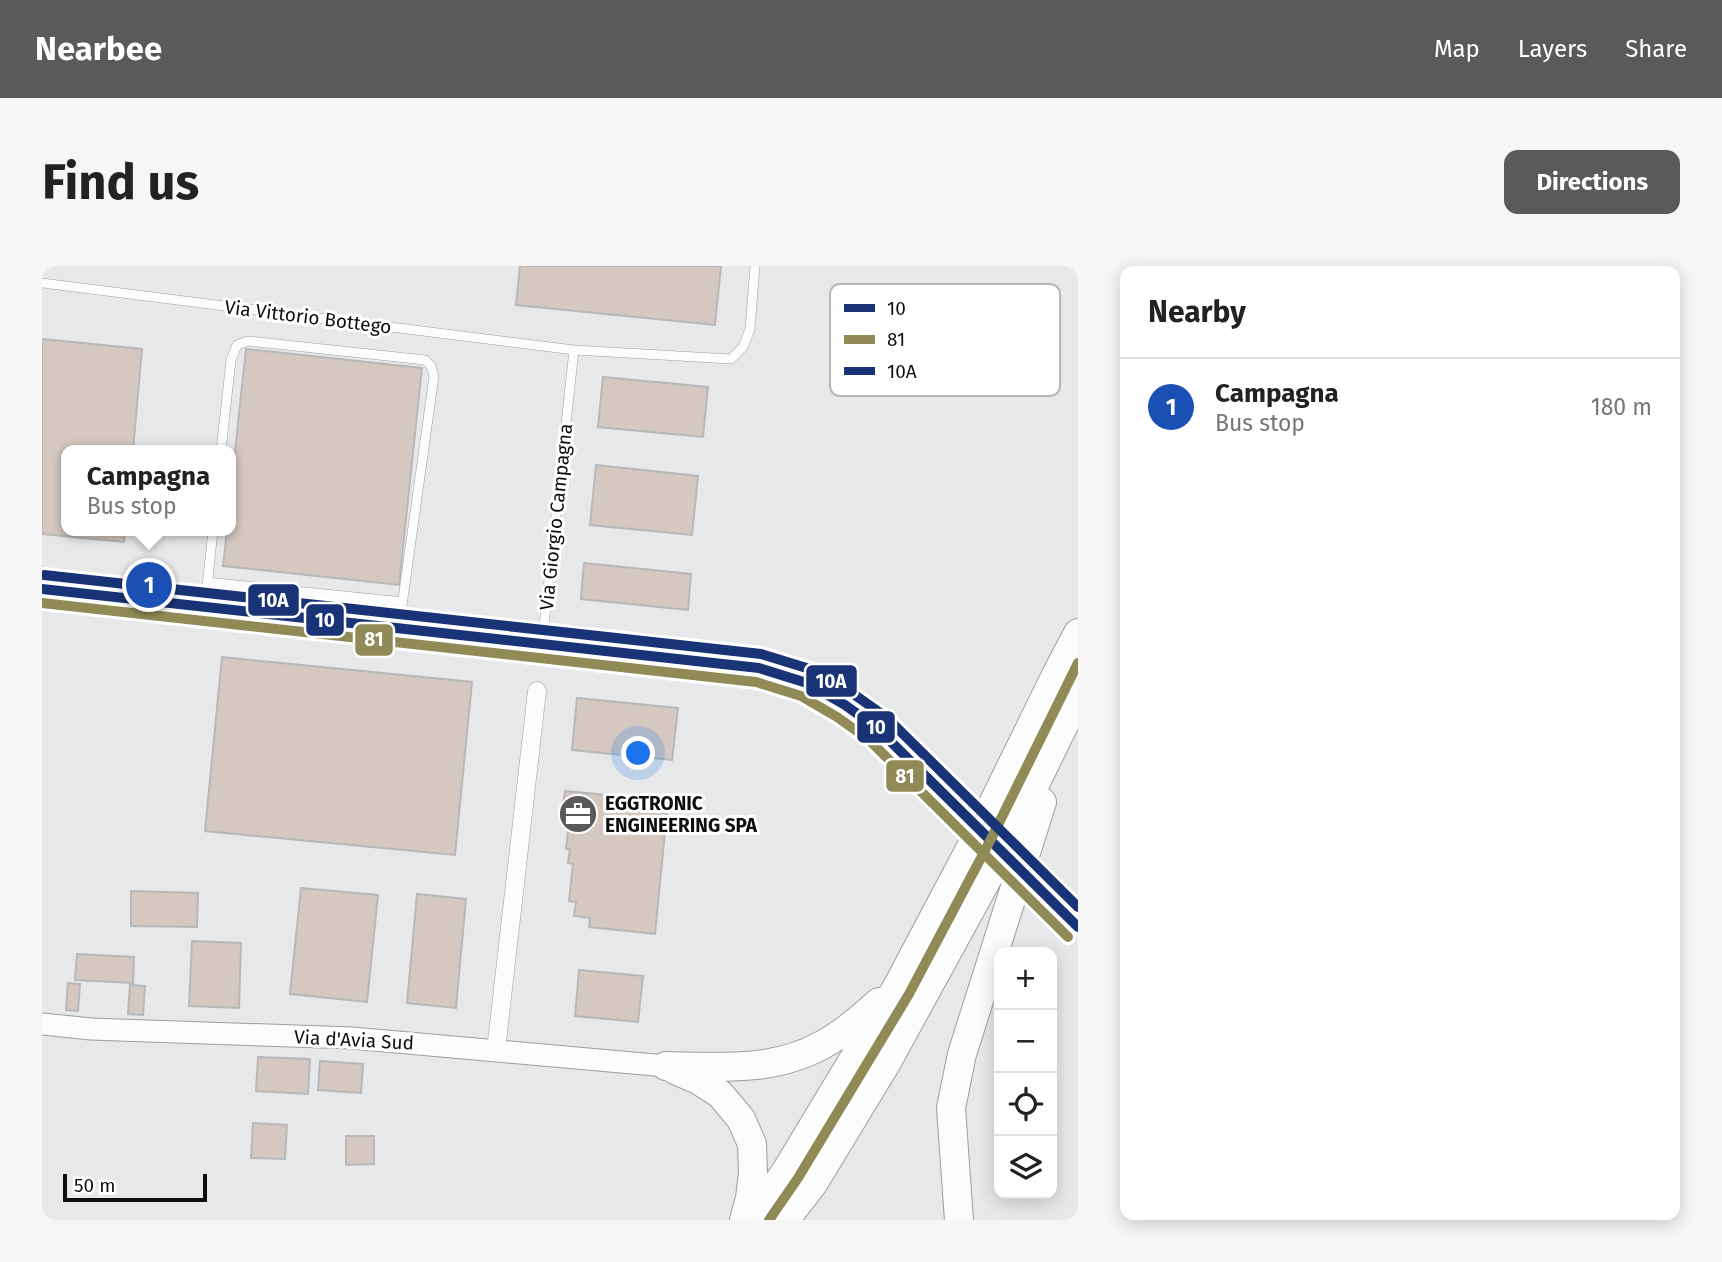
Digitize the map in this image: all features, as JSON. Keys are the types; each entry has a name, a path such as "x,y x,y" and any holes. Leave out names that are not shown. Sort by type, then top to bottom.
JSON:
{"highway":[{"path":"752,1220 786,1171 897,987 980,830 1078,633"},
{"path":"785,1220 813,1184 887,1062 1002,852 1078,696"},
{"path":"959,1220 951,1108 962,1054 1043,798 1078,703"},
{"path":"666,1066 726,1068 760,1066 792,1059 821,1046 848,1028 897,987"},
{"path":"666,1066 698,1080 720,1094 741,1119 752,1144 753,1173 744,1220"}],"street":[{"path":"42,589 759,668 807,683 877,728 1078,927"},
{"path":"496,1050 537,691"},
{"name":"Via d'Avia Sud","path":"42,1024 91,1029 352,1038 666,1066"}],"lane":[{"name":"Via Vittorio Bottego","path":"42,283 574,350 731,359 743,347 750,329 755,266"},
{"path":"222,445 231,360 237,345 248,341 425,360 434,376 399,628"},
{"name":"Via Giorgio Campagna","path":"542,643 574,350"},
{"path":"205,607 212,536"},
{"path":"207,582 403,603"}],"building":[{"path":"520,266 721,266 715,325 516,305"},
{"path":"42,339 142,349 133,445 61,445 61,536 42,534"},
{"path":"246,349 422,368 399,585 223,566 226,536 236,536 236,445"},
{"path":"603,377 708,387 703,437 598,427"},
{"path":"596,465 698,476 692,535 590,525"},
{"path":"62,536 125,536 124,542"},
{"path":"584,563 691,574 688,610 581,599"},
{"path":"222,657 472,682 455,855 205,831"},
{"path":"577,698 678,708 672,760 572,750"},
{"path":"565,791 668,801 655,934 589,927 590,918 574,916 576,902 569,901 573,864 568,863 570,849 566,849 571,805 563,805"},
{"path":"301,888 378,895 367,1002 290,994"},
{"path":"131,891 198,893 197,927 131,926"},
{"path":"417,894 466,899 456,1008 407,1003"},
{"path":"192,941 241,943 239,1008 189,1006"},
{"path":"77,954 134,957 133,983 75,980"},
{"path":"579,970 643,976 638,1022 575,1016"},
{"path":"68,983 80,984 78,1011 66,1010"},
{"path":"130,985 145,986 143,1015 128,1014"},
{"path":"258,1057 310,1059 308,1094 256,1091"},
{"path":"320,1061 363,1064 361,1093 318,1090"},
{"path":"253,1123 287,1125 285,1159 251,1158"},
{"path":"346,1136 374,1136 374,1164 346,1165"}],"transit line":[{"name":"10A","path":"44,575 761,654 813,670 886,717 1078,907"},
{"name":"10","path":"42,589 759,668 807,683 877,728 1078,927"},
{"name":"81","path":"42,603 756,682 801,696 868,739 1068,937"},
{"name":"81","path":"769,1220 798,1178 909,994 992,837 1078,663"}],"place":[{"name":"Campagna","path":"149,585"},
{"name":"EGGTRONIC ENGINEERING SPA","path":"578,814"}]}
